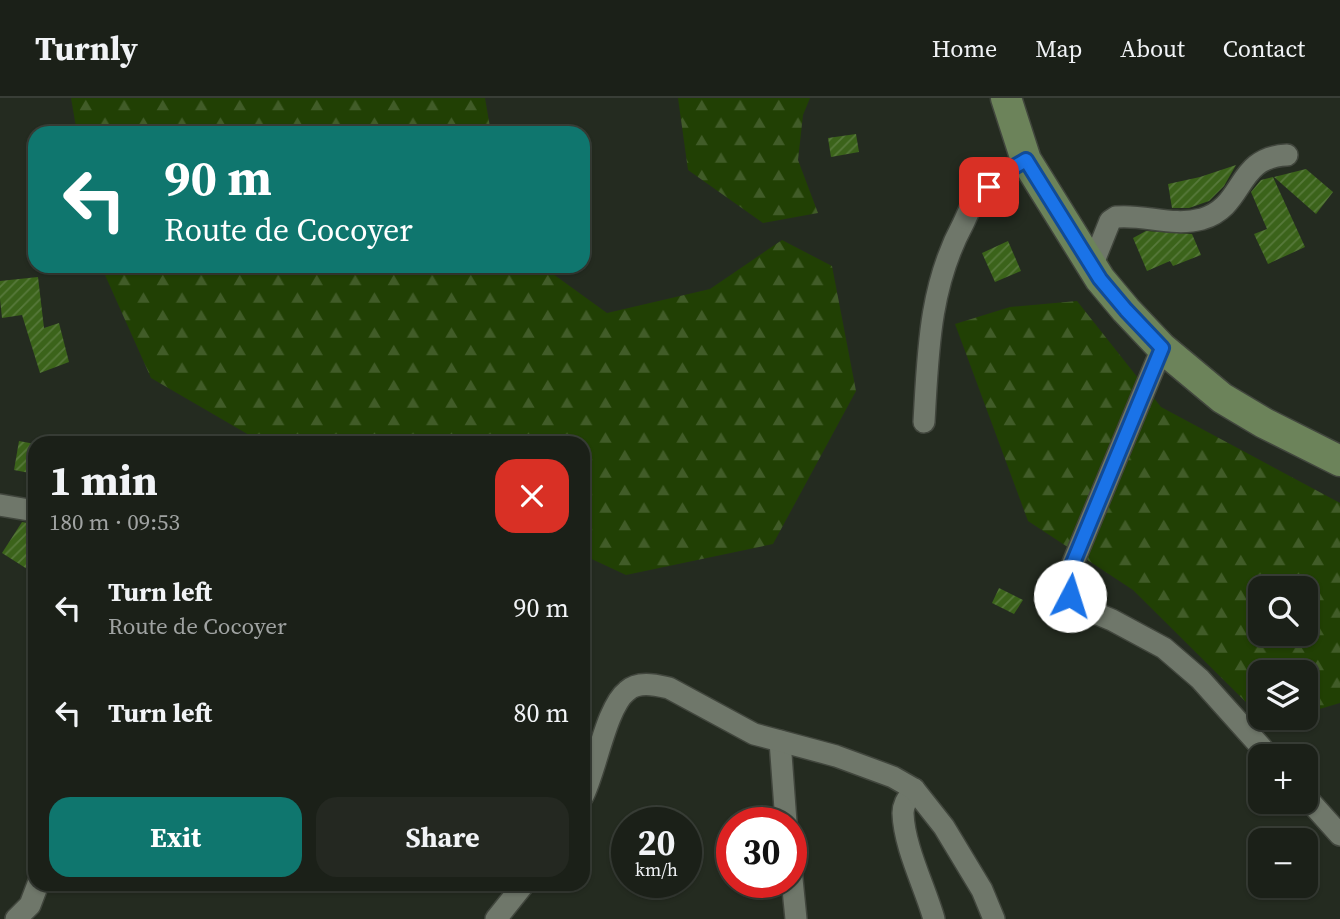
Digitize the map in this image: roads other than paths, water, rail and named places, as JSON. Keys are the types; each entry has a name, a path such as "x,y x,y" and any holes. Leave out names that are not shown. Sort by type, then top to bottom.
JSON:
{"main road":[{"path":"1006,98 1026,160 1092,266 1126,310 1162,348 1222,398 1264,423 1339,458"}],"street":[{"path":"1092,266 1110,221 1116,217 1180,222 1202,219 1224,209 1252,167 1273,155 1287,155"},
{"path":"924,422 930,324 942,274 955,238 975,200 1002,174 1026,160"},
{"path":"1162,348 1068,575 1070,596 1076,605 1112,620 1164,648 1200,679 1258,744"},
{"path":"0,505 28,511"},
{"path":"590,777 613,713 624,693 639,685 668,688 754,734 836,756 915,789 944,827 982,890 994,919"},
{"path":"780,741 785,807"},
{"path":"915,789 905,801 903,813 909,842 934,919"},
{"path":"1318,810 1340,835"},
{"path":"16,919 30,905 35,891"},
{"path":"496,919 518,891"},
{"path":"794,898 796,919"}]}
